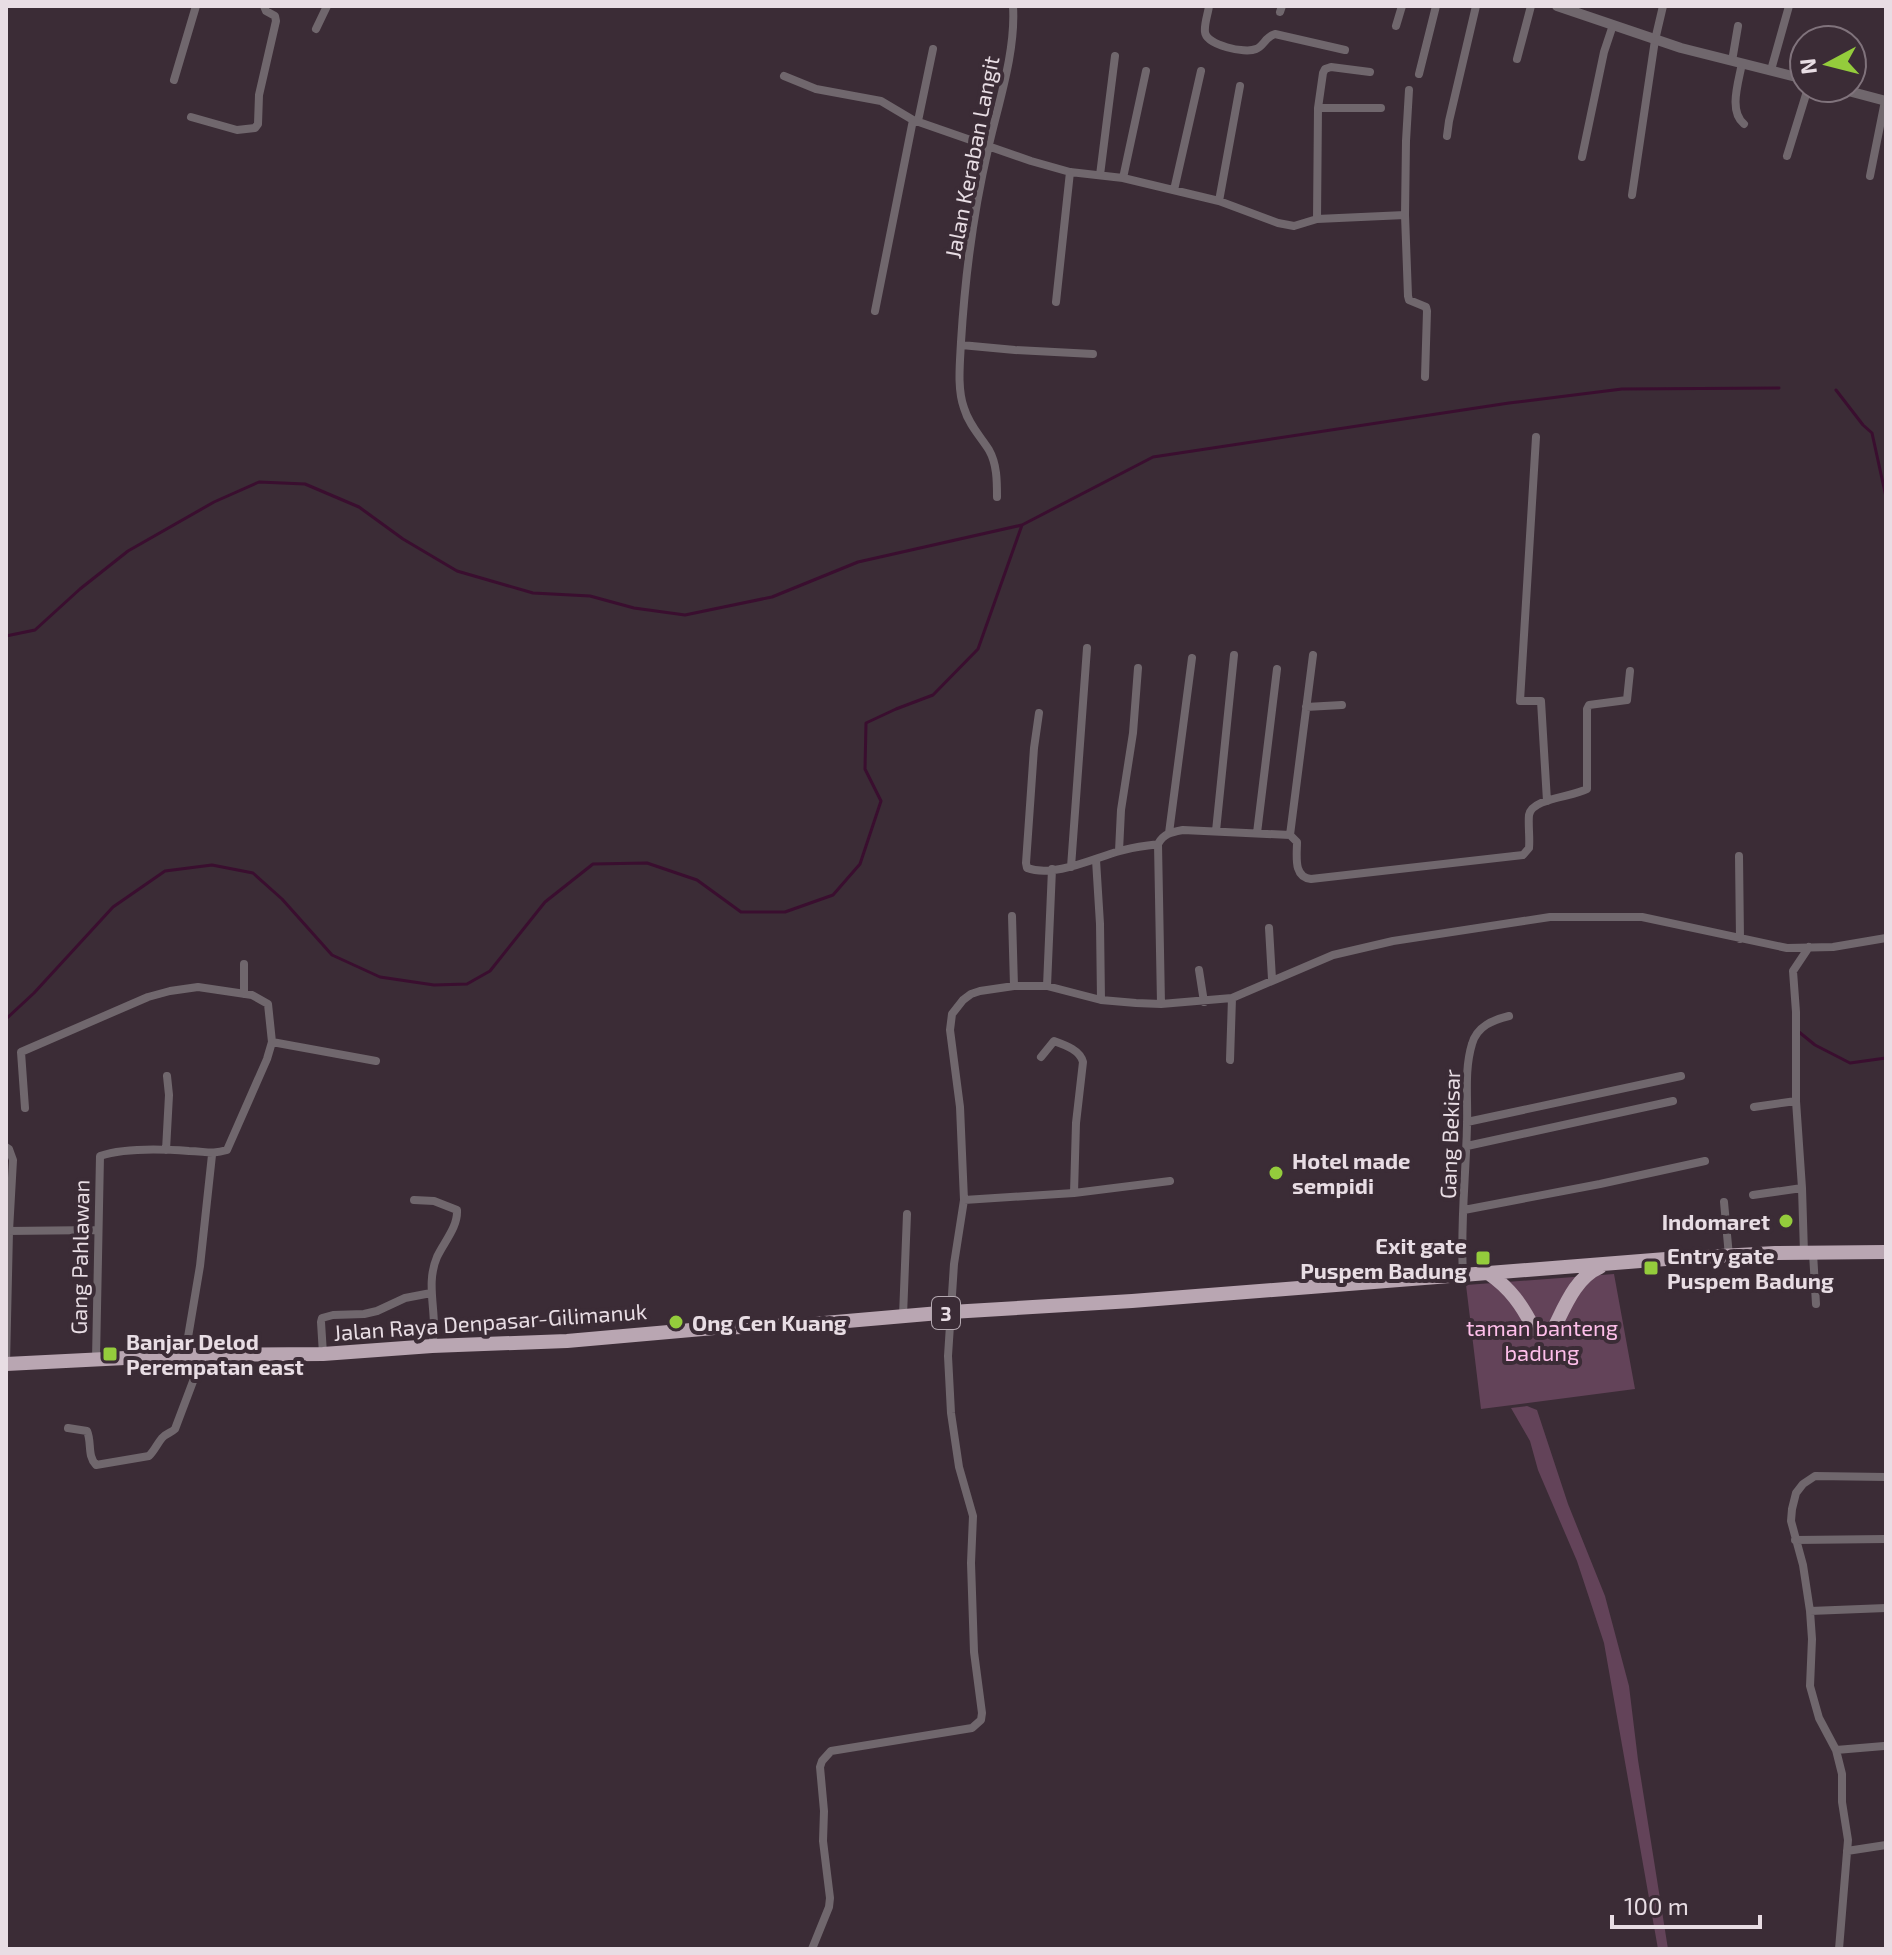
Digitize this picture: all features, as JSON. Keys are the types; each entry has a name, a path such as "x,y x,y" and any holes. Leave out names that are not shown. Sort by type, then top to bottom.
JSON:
{"highway":[{"name":"Jalan Raya Denpasar-Gilimanuk","path":"6,1364 204,1354 323,1354 567,1341 1607,1263 1886,1252"},
{"path":"1554,1328 1580,1281 1593,1269 1607,1263"},
{"path":"1488,1273 1515,1296 1534,1329"}],"street":[{"path":"174,80 196,6"},
{"path":"191,117 237,130 255,128 258,124 259,95 276,21 264,6"},
{"path":"316,29 327,6"},
{"path":"1209,6 1206,37 1226,47 1254,50 1275,34 1345,50"},
{"path":"1396,26 1402,6"},
{"path":"1419,74 1436,6"},
{"path":"1447,136 1476,6"},
{"path":"1517,59 1531,6"},
{"path":"1557,6 1655,40 1788,75"},
{"path":"1632,195 1663,6"},
{"path":"1771,70 1789,6"},
{"name":"Jalan Keraban Langit","path":"997,497 997,473 990,452 969,423 962,405 961,345 970,243 1002,92 1014,11"},
{"path":"1582,157 1604,52 1613,25"},
{"path":"1738,26 1735,112 1744,124"},
{"path":"875,311 933,49"},
{"path":"1100,175 1115,56"},
{"path":"1317,219 1318,108 1325,69 1370,72"},
{"path":"1123,178 1146,71"},
{"path":"1174,190 1201,71"},
{"path":"784,76 816,89 881,101 916,120 988,147 1070,172 1123,178 1219,201 1278,223 1294,226 1317,219 1405,215"},
{"path":"1219,201 1240,86"},
{"path":"1409,90 1405,215 1409,300 1426,307 1427,311 1425,377"},
{"path":"1870,176 1886,101"},
{"path":"1787,156 1803,104"},
{"path":"1318,108 1381,108"},
{"path":"1056,302 1070,172"},
{"path":"961,345 1093,354"},
{"path":"1536,437 1520,701 1541,701 1547,801"},
{"path":"1071,867 1087,648"},
{"path":"1216,831 1234,655"},
{"path":"1313,655 1294,839 1300,875 1311,879 1523,855 1529,848 1529,813 1533,808 1587,789 1587,709 1589,705 1627,700 1630,671"},
{"path":"1169,833 1192,658"},
{"path":"1119,851 1138,668"},
{"path":"1257,833 1277,669"},
{"path":"1306,707 1342,705"},
{"path":"1039,713 1027,868 1071,867 1119,851 1158,844"},
{"path":"1161,1004 1158,844 1162,837 1183,830 1257,833 1294,839"},
{"path":"1739,856 1740,939"},
{"path":"1096,860 1101,1000"},
{"path":"1047,986 1052,869"},
{"path":"1012,916 1014,986"},
{"path":"812,1949 830,1898 823,1841 820,1767 825,1756 831,1751 972,1728 981,1720 974,1652 973,1516 959,1467 951,1413 948,1356 954,1264 964,1200 960,1107 950,1030 952,1014 963,1000 971,994 1014,986 1047,986 1101,1000 1161,1004 1204,1002 1232,998 1333,955 1393,941 1550,917 1642,917 1787,948 1833,947 1886,938"},
{"path":"1269,928 1272,979"},
{"path":"1809,947 1793,971 1802,1188 1816,1304"},
{"path":"244,964 244,994"},
{"path":"1199,970 1204,1002"},
{"path":"25,1108 21,1052 148,997 198,987 252,995 268,1004 272,1042 227,1150 212,1155 166,1150 167,1076"},
{"path":"1230,1060 1232,998"},
{"name":"Gang Bekisar","path":"1463,1275 1461,1248 1472,1042 1491,1021 1509,1016"},
{"path":"1041,1057 1054,1041 1082,1056 1074,1193"},
{"path":"272,1042 376,1061"},
{"path":"1467,1122 1681,1076"},
{"path":"1467,1146 1673,1101"},
{"path":"1754,1107 1796,1101"},
{"path":"6,1147 13,1160 8,1231 6,1364"},
{"name":"Gang Pahlawan","path":"96,1359 100,1156 166,1150"},
{"path":"185,1355 200,1266 212,1155"},
{"path":"1464,1210 1705,1161"},
{"path":"964,1200 1074,1193 1170,1181"},
{"path":"1753,1195 1802,1188"},
{"path":"414,1200 434,1201 457,1210 436,1259 430,1285 434,1326 432,1346"},
{"path":"1724,1202 1729,1257"},
{"path":"903,1316 907,1214"},
{"path":"8,1231 98,1230"},
{"path":"323,1354 321,1322 325,1316 364,1314 405,1298 431,1293"},
{"path":"68,1428 87,1431 91,1457 96,1465 149,1456 165,1434 175,1429 204,1354"},
{"path":"1839,1949 1848,1840 1842,1802 1842,1774 1836,1750 1819,1718 1810,1686 1810,1611 1803,1565 1791,1521 1792,1509 1796,1493 1815,1476 1886,1477"},
{"path":"1795,1540 1886,1539"},
{"path":"1810,1611 1886,1608"},
{"path":"1836,1750 1884,1746"},
{"path":"1847,1851 1886,1845"}],"green space":[{"name":"taman banteng badung","path":"1614,1274 1635,1389 1481,1409 1466,1285"},
{"path":"1527,1406 1537,1410 1568,1504 1605,1596 1629,1686 1668,1949 1658,1949 1604,1643 1577,1561 1538,1470 1530,1441 1511,1408"}],"waterway":[{"path":"6,636 35,630 128,551 214,502 259,482 305,484 359,507 403,539 457,571 533,593 590,596 634,608 685,615 772,597 858,562 1022,525 1153,457 1622,389 1779,388"},
{"path":"1836,390 1872,433 1886,497"},
{"path":"6,1019 113,907 165,871 212,865 253,873 282,899 332,955 380,977 434,985 467,984 490,971 545,902 593,864 647,863 697,880 741,912 785,912 833,895 860,864 881,801 865,769 866,723 933,695 978,649 1022,525"},
{"path":"1799,1032 1815,1045 1850,1063 1886,1058"}],"place":[{"name":"Hotel made sempidi","path":"1276,1173"},
{"name":"Indomaret","path":"1786,1221"},
{"name":"Exit gate Puspem Badung","path":"1483,1258"},
{"name":"Entry gate Puspem Badung","path":"1651,1268"},
{"name":"Ong Cen Kuang","path":"676,1322"},
{"name":"Banjar Delod Perempatan east","path":"110,1354"}]}
